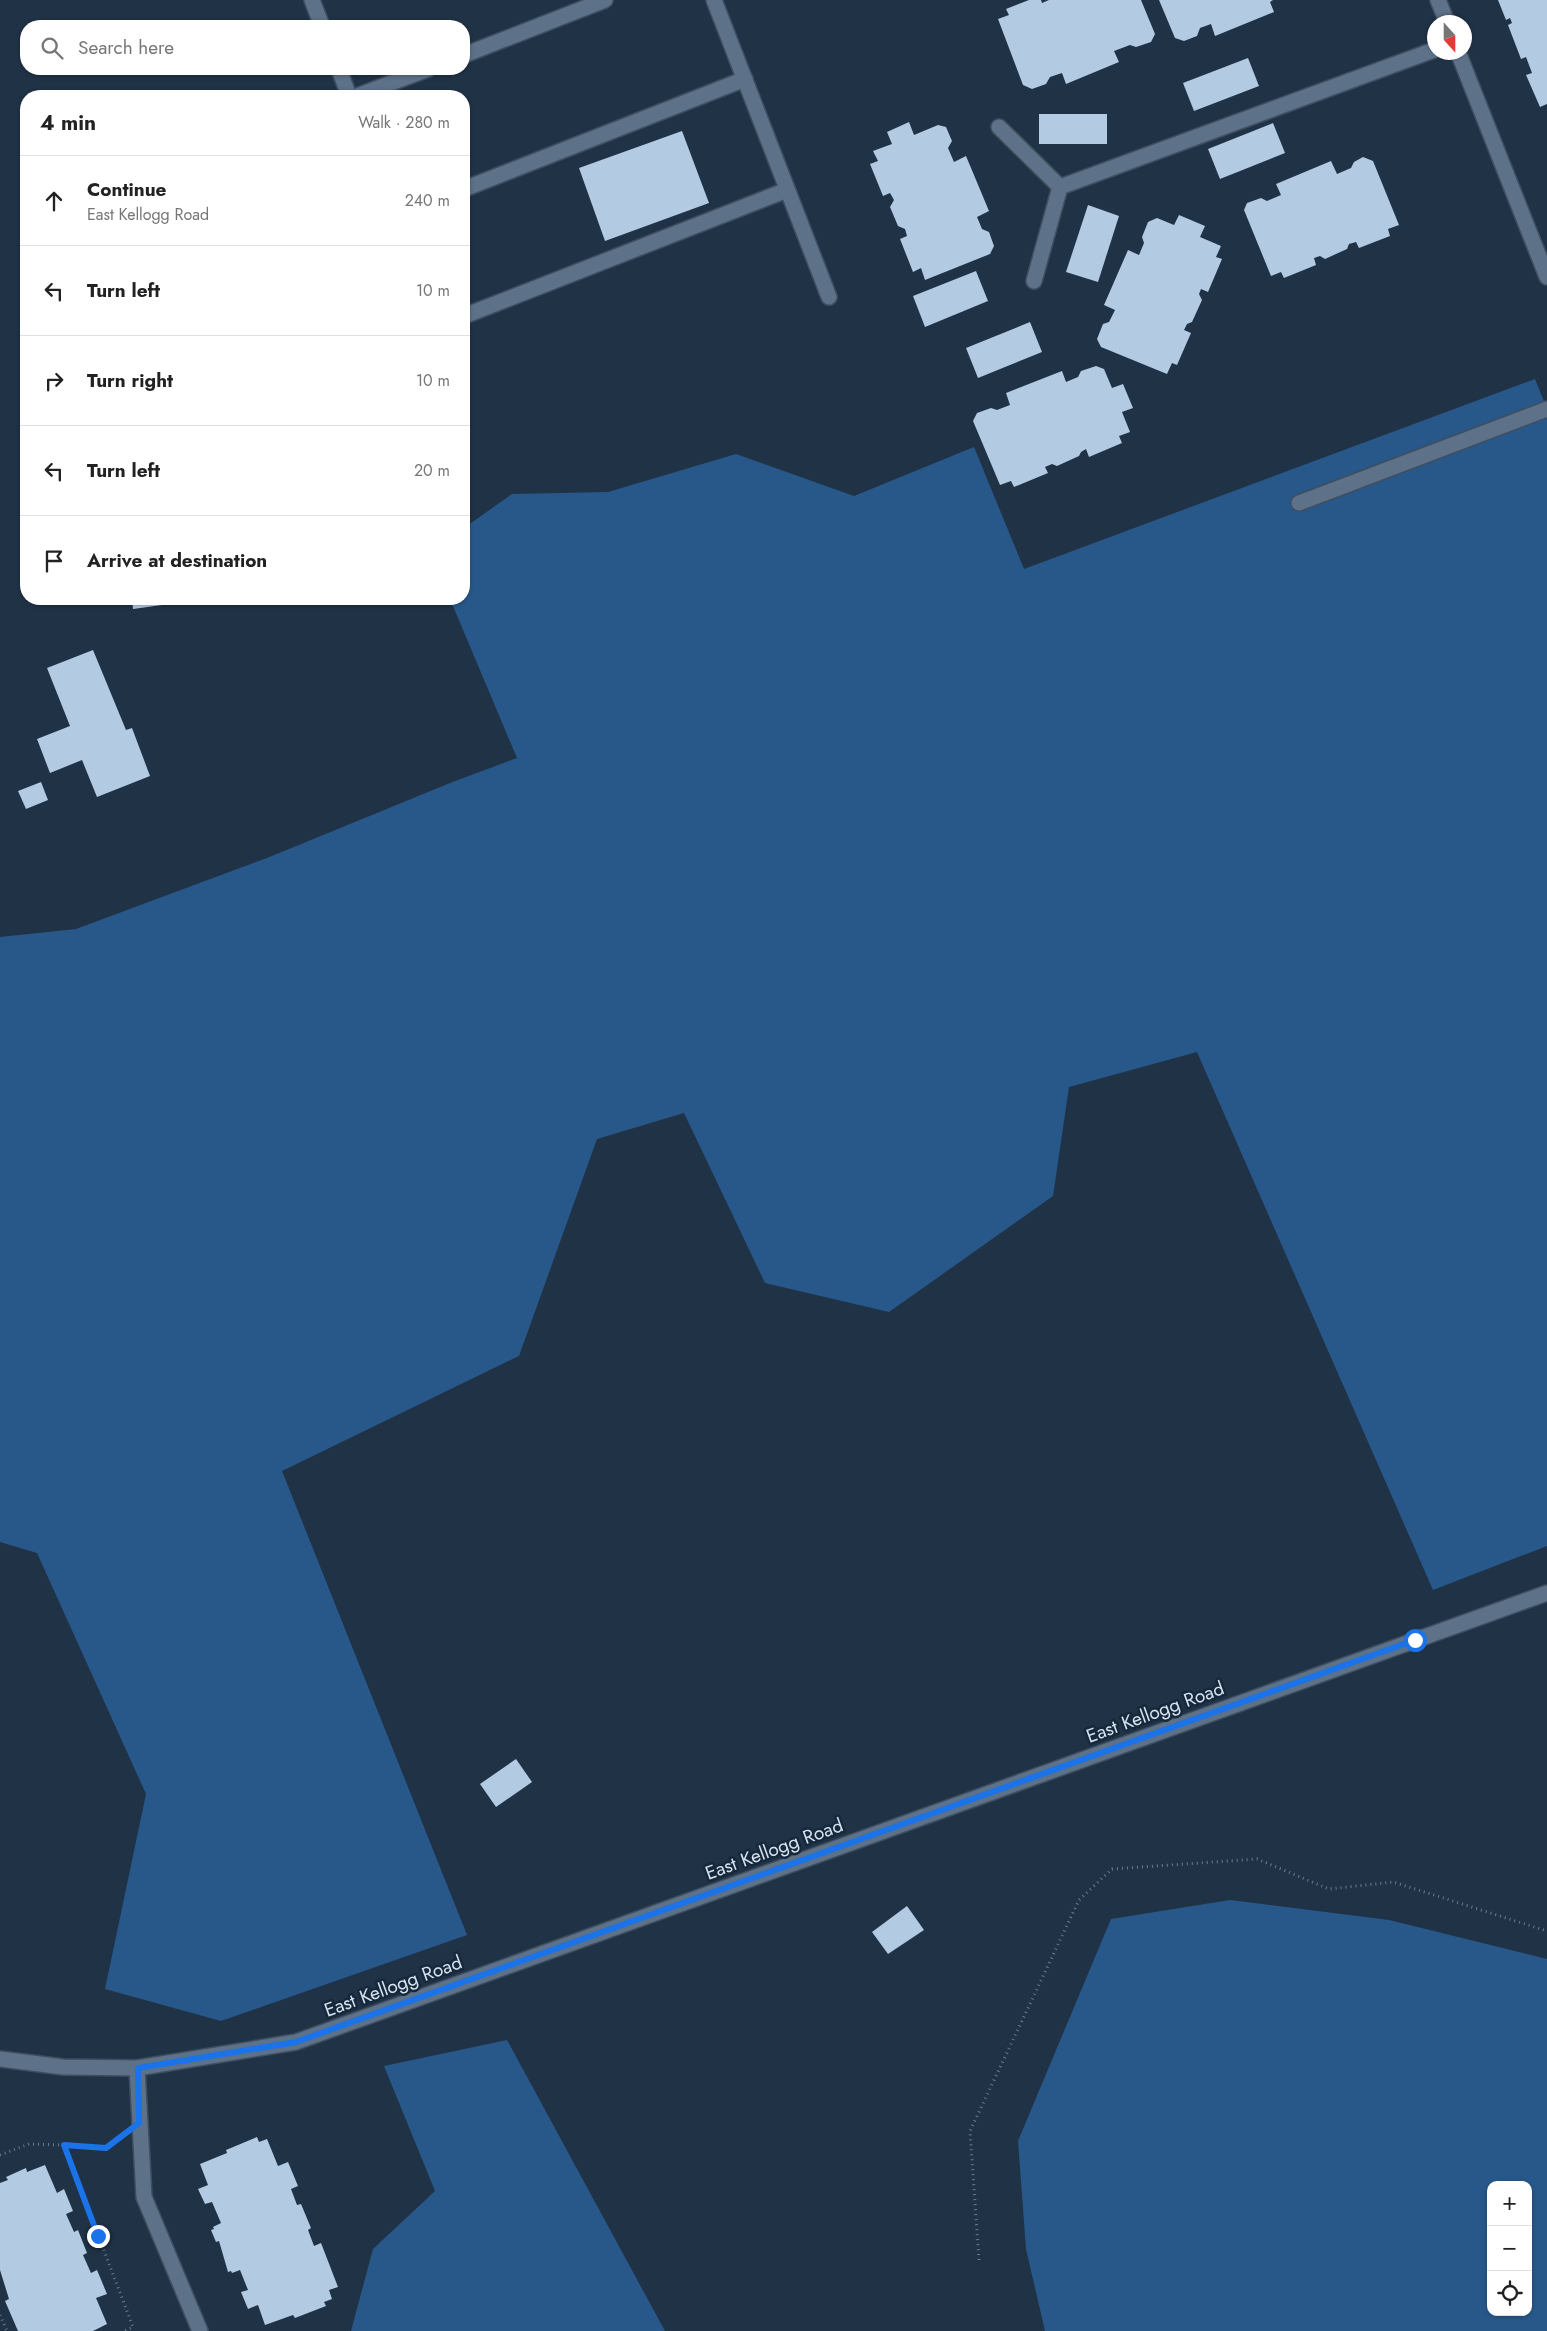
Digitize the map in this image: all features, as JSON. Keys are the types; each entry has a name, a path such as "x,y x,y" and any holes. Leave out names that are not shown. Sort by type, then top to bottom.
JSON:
{"street":[{"path":"312,0 320,20"},
{"path":"470,53 605,0"},
{"path":"714,0 829,297"},
{"path":"1438,0 1444,15"},
{"path":"1060,187 1427,53"},
{"path":"1461,60 1547,277"},
{"path":"340,75 347,90"},
{"path":"373,90 412,75"},
{"path":"470,187 745,79"},
{"path":"999,127 1060,187"},
{"path":"1034,281 1060,187"},
{"path":"470,314 787,190"},
{"path":"1299,503 1547,409"},
{"name":"East Kellogg Road","path":"0,2059 63,2067 138,2068 296,2042 1547,1593"},
{"path":"138,2068 139,2123 144,2197 200,2331"}],"path":[{"path":"979,2260 970,2131 1079,1900 1112,1869 1257,1859 1329,1889 1393,1882 1547,1931"},
{"path":"0,2155 29,2144 106,2148 139,2123"},
{"path":"64,2145 133,2327 124,2331"},
{"path":"0,2315 7,2331"}],"shaded area":[{"path":"1535,379 1547,409 1547,1546 1433,1590 1197,1052 1069,1087 1053,1196 889,1312 765,1283 684,1113 597,1139 519,1356 282,1471 467,1935 221,2021 105,1989 146,1794 37,1553 0,1542 0,937 76,929 267,858 450,783 517,758 453,605 470,605 470,524 512,494 608,492 736,454 854,496 974,447 1024,569"},
{"path":"1230,1900 1389,1920 1547,1959 1547,2331 1045,2331 1026,2249 1018,2141 1111,1919"},
{"path":"507,2040 665,2331 351,2331 373,2249 435,2191 384,2066"}],"building":[{"path":"1029,0 1041,0 1042,3 1049,0 1141,0 1155,34 1151,42 1136,47 1130,45 1114,51 1119,62 1066,84 1062,73 1050,77 1046,84 1032,89 1023,85 998,19 1009,15 1006,9"},
{"path":"1159,0 1273,0 1270,2 1274,12 1215,36 1211,24 1200,28 1197,36 1184,41 1175,38"},
{"path":"1498,0 1547,0 1547,104 1540,107 1526,75 1532,73 1526,57 1521,59 1508,25 1512,23 1510,18 1506,20"},
{"path":"1248,58 1259,86 1194,111 1183,83"},
{"path":"1039,114 1107,114 1107,144 1039,144"},
{"path":"909,122 914,135 938,125 946,127 952,141 948,148 954,162 966,156 989,211 977,217 982,229 989,232 994,246 990,254 925,280 921,268 913,272 900,239 907,236 905,229 898,226 890,207 894,200 890,193 883,196 870,164 878,161 873,151 892,144 887,132"},
{"path":"1273,123 1285,153 1220,179 1208,149"},
{"path":"682,131 709,203 605,241 579,168"},
{"path":"1363,157 1373,161 1399,225 1388,229 1390,236 1359,248 1356,242 1349,244 1347,249 1325,259 1320,256 1314,258 1316,265 1284,278 1281,272 1271,276 1244,210 1247,203 1261,198 1267,201 1281,195 1276,184 1331,161 1337,174 1351,168 1354,162"},
{"path":"1088,205 1119,216 1098,282 1066,272"},
{"path":"1179,215 1205,226 1200,237 1221,246 1216,257 1222,259 1208,292 1201,289 1199,294 1202,300 1192,322 1187,324 1184,330 1191,333 1177,365 1172,363 1167,374 1101,347 1097,339 1103,324 1109,322 1115,310 1104,305 1128,250 1139,255 1144,243 1142,237 1148,222 1157,218 1174,225"},
{"path":"976,271 988,301 925,327 913,296"},
{"path":"1030,322 1042,352 978,378 966,348"},
{"path":"1096,366 1104,369 1112,388 1123,384 1133,408 1122,412 1130,432 1119,436 1122,443 1089,457 1086,449 1079,456 1057,466 1052,464 1045,467 1048,473 1014,487 1011,481 1000,485 973,421 977,413 991,408 997,410 1010,405 1006,393 1062,371 1066,382 1078,377 1081,371"},
{"path":"133,605 162,605 133,609"},
{"path":"93,650 126,730 132,728 150,776 97,797 82,760 50,773 37,739 70,726 47,668"},
{"path":"41,782 48,800 26,809 18,791"},
{"path":"516,1759 532,1782 496,1807 480,1784"},
{"path":"907,1906 924,1930 888,1954 872,1932"},
{"path":"257,2137 259,2142 267,2139 278,2166 288,2162 298,2186 291,2189 297,2205 301,2204 311,2228 308,2230 314,2246 321,2243 338,2287 329,2290 332,2299 324,2302 326,2306 295,2318 293,2315 265,2325 258,2305 248,2309 241,2292 248,2290 240,2270 232,2273 231,2271 228,2272 219,2241 216,2242 211,2230 221,2223 212,2202 205,2204 198,2189 208,2185 200,2164 227,2153 226,2150"},
{"path":"45,2165 57,2193 64,2189 73,2211 66,2214 74,2232 78,2230 87,2253 83,2255 91,2273 97,2270 107,2294 96,2298 107,2324 93,2331 18,2331 5,2301 9,2299 0,2270 0,2183 8,2180 6,2177 26,2168 27,2172"}],"route":[{"path":"98,2236 64,2145 106,2148 139,2123 138,2068 296,2042 1415,1640"}]}
